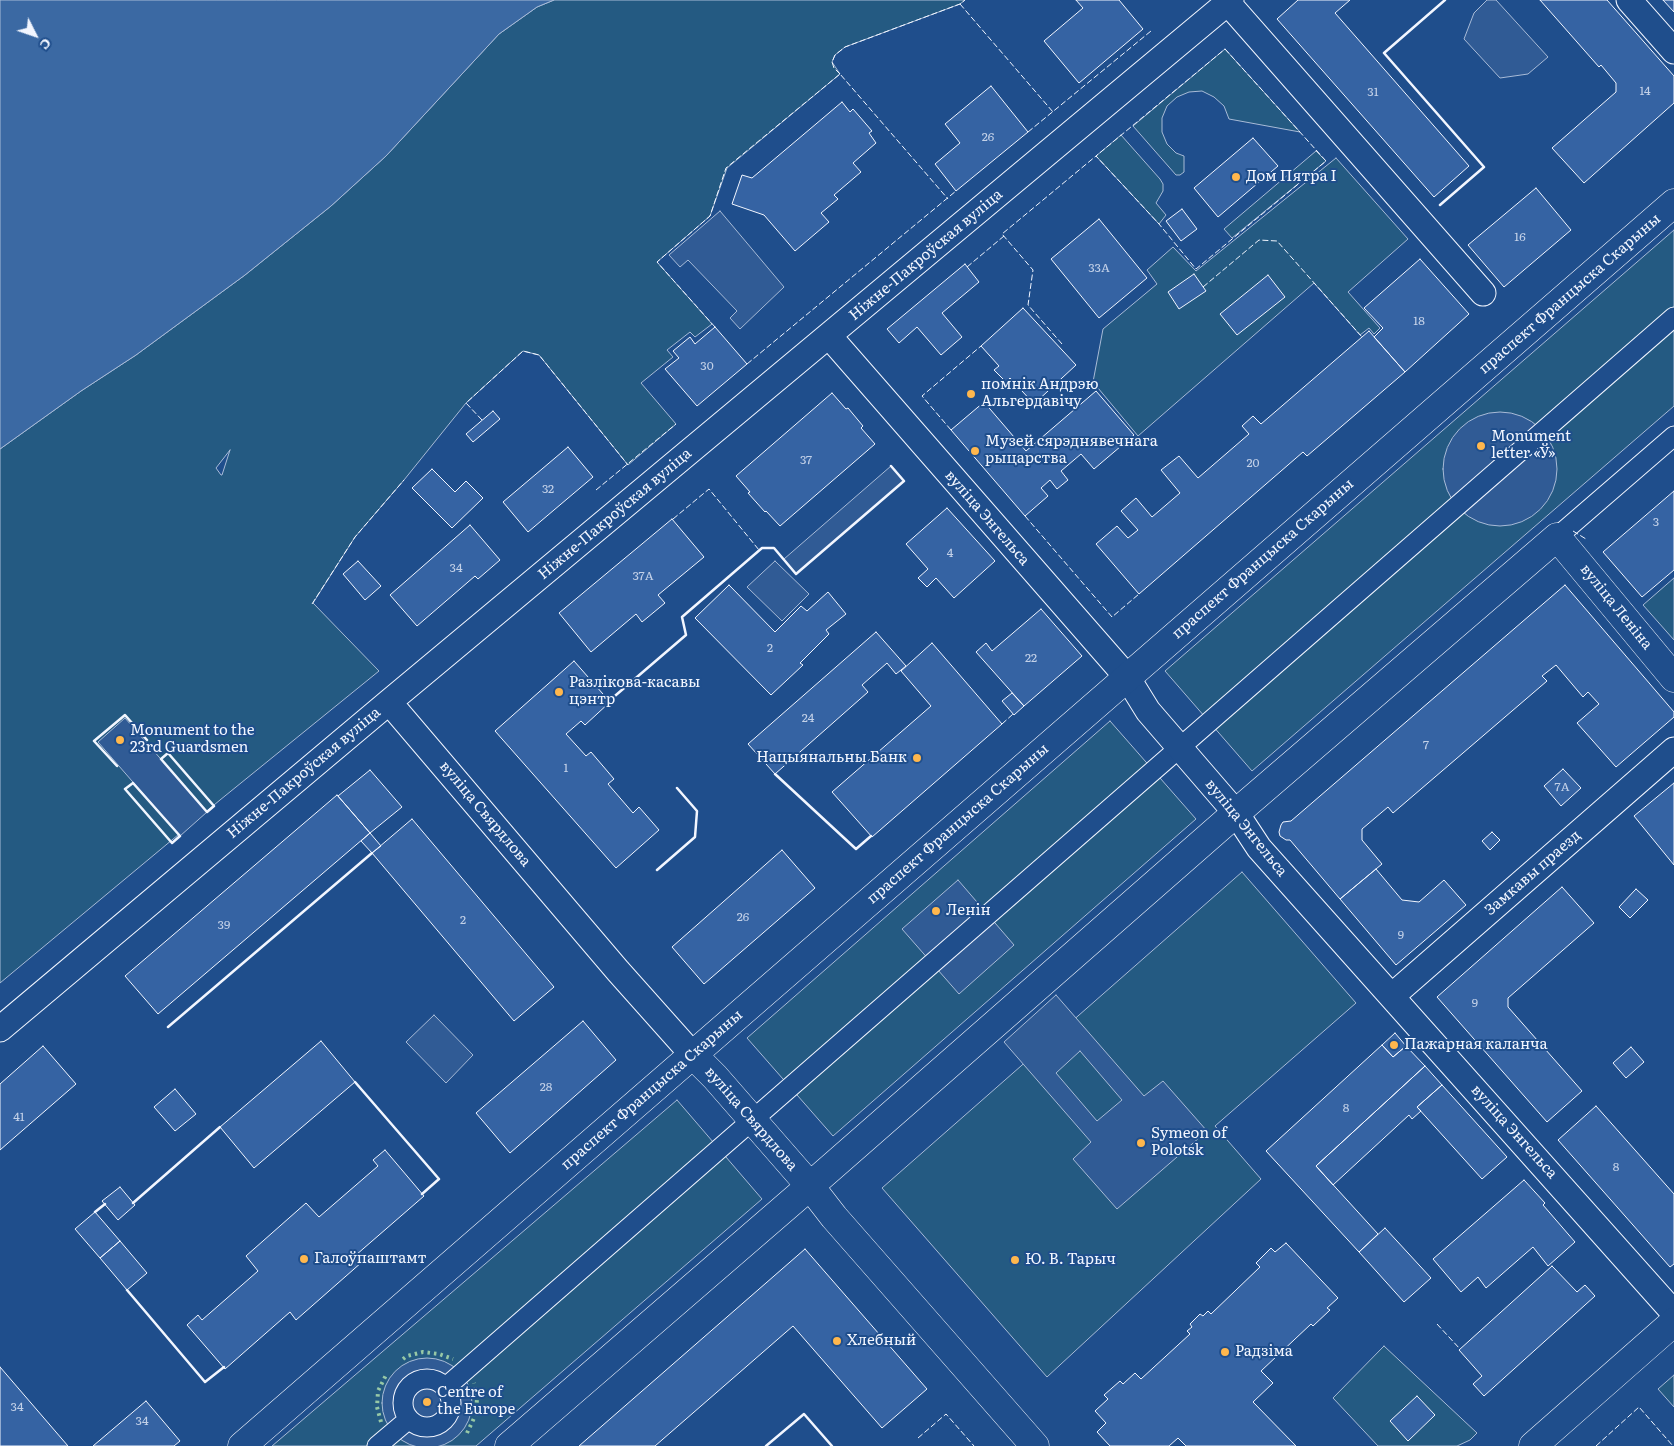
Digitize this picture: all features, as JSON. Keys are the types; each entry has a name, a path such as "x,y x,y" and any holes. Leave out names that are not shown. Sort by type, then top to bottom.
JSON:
{"street":[{"path":"1629,0 1674,51"},
{"path":"1230,2 1483,293"},
{"name":"Ніжне-Пакроўская вуліца","path":"0,1029 389,702 1230,2"},
{"name":"праспект Францыска Скарыны","path":"242,1446 1674,203"},
{"path":"446,1387 751,1119 1674,317"},
{"name":"вуліца Энгельса","path":"828,336 1127,677 1148,711 1236,813 1259,848 1674,1313"},
{"path":"509,1446 810,1186 1236,813 1674,436"},
{"name":"вуліца Леніна","path":"1557,536 1674,678"},
{"name":"вуліца Свярдлова","path":"389,702 612,964 692,1054 715,1077 810,1186 834,1217 1035,1446"},
{"name":"Замкавы праезд","path":"1392,996 1674,750"},
{"path":"1533,1446 1674,1322"},
{"path":"425,1378 440,1382 446,1387 452,1400 451,1408 443,1421 437,1425 422,1427 414,1424 409,1419 404,1412 403,1397 411,1384 425,1378"},
{"path":"377,1446 409,1419"}],"shaded area":[{"path":"0,0 554,0 537,7 499,34 386,156 331,206 245,275 136,355 81,391 0,449"},
{"path":"554,0 965,0 960,4 845,47 835,55 832,62 840,74 727,168 710,216 657,262 712,324 695,337 690,332 667,350 673,357 641,383 676,424 628,465 539,355 523,351 466,403 355,537 313,603 379,671 0,983 0,449 81,391 136,355 245,275 331,206 386,156 499,34 537,7","holes":["230,450 222,475 216,468"]},
{"path":"1487,0 1496,0 1548,57 1528,74 1500,78 1464,39 1474,13"},
{"path":"1225,49 1300,132 1229,119 1224,106 1214,97 1202,91 1189,92 1177,97 1167,106 1162,118 1162,132 1167,144 1176,153 1184,156 1184,172 1176,175 1133,126"},
{"path":"1121,135 1163,184 1163,191 1156,203 1166,215 1159,224 1096,156"},
{"path":"1316,151 1326,161 1232,238 1224,229"},
{"path":"1336,158 1408,239 1348,292 1380,328 1374,334 1369,328 1360,335 1314,283 1138,436 1093,382 1103,329 1157,284 1147,270 1173,247 1196,271"},
{"path":"720,211 784,287 740,329 730,318 737,311 688,260 680,267 669,255"},
{"path":"1674,230 1674,406 1252,771 1165,671"},
{"path":"1500,412 1522,416 1540,429 1553,447 1557,469 1553,491 1540,509 1522,522 1500,526 1478,522 1460,509 1447,491 1443,469 1447,447 1460,429 1478,416"},
{"path":"891,466 904,481 796,574 784,559"},
{"path":"775,561 809,594 782,621 747,587"},
{"path":"1674,578 1674,640 1643,605"},
{"path":"125,718 207,812 180,836 98,742"},
{"path":"1110,721 1196,819 833,1136 747,1038"},
{"path":"1242,872 1356,1003 1215,1126 1261,1179 1047,1377 882,1188"},
{"path":"958,880 1014,945 959,994 902,929"},
{"path":"1056,995 1144,1096 1163,1081 1207,1131 1117,1209 1073,1159 1091,1142 1004,1042","holes":["1080,1051 1122,1100 1097,1121 1056,1073"]},
{"path":"434,1015 473,1055 446,1083 406,1042"},
{"path":"677,1100 762,1199 476,1446 272,1446"},
{"path":"1384,1346 1477,1433 1470,1440 1457,1446 1378,1446 1333,1398"},
{"path":"427,1358 444,1362 459,1371 468,1386 472,1403 468,1420 459,1435 444,1444 427,1448 410,1444 395,1435 386,1420 382,1403 386,1386 395,1371 410,1362"},
{"path":"1674,1375 1674,1407 1658,1389"}],"building":[{"path":"1076,0 1119,0 1143,29 1079,83 1044,41 1083,8"},
{"path":"1298,0 1350,0 1335,13 1469,166 1434,197 1277,19"},
{"path":"1540,0 1607,0 1674,76 1674,103 1584,183 1552,148 1616,92 1616,83 1601,65 1599,67"},
{"path":"1663,0 1674,0 1674,12"},
{"path":"991,86 1028,132 956,191 935,164 960,143 945,124"},
{"path":"842,102 850,112 853,109 872,131 869,133 876,143 853,163 861,172 834,195 838,199 821,213 829,222 795,251 764,215 732,204 742,175 752,178"},
{"name":"Дом Пятра І","path":"1253,138 1278,166 1218,217 1194,188"},
{"path":"1536,188 1571,230 1504,287 1468,245"},
{"path":"1182,209 1197,229 1181,241 1166,221"},
{"path":"1099,219 1147,278 1099,318 1051,259"},
{"path":"1420,259 1469,314 1405,372 1374,337 1383,328 1364,308"},
{"path":"965,264 979,282 942,313 962,337 941,355 917,327 899,343 887,329"},
{"path":"1194,274 1206,291 1179,309 1168,292"},
{"path":"1268,275 1285,297 1237,335 1220,314"},
{"path":"1023,308 1076,365 1034,404 1010,378 1006,382 994,370 999,366 981,346"},
{"path":"715,327 747,364 697,406 665,369 679,358 673,351 690,337 695,344"},
{"path":"1369,331 1405,372 1307,456 1303,452 1139,594 1096,544 1117,526 1128,538 1138,530 1121,511 1136,498 1152,517 1180,493 1161,470 1179,456 1198,478 1249,434 1242,426 1253,416 1261,424"},
{"path":"1096,391 1134,435 1094,469 1081,454 1061,471 1068,480 1057,489 1050,480 1041,488 1048,496 1025,516 951,430 984,402 1026,451"},
{"path":"832,393 846,409 848,408 863,426 861,428 875,444 780,526 748,493 750,492 736,476"},
{"path":"493,411 500,419 473,442 466,434"},
{"path":"568,447 593,477 528,532 503,502"},
{"path":"432,469 455,492 466,481 483,498 452,528 412,488"},
{"path":"1674,491 1674,570 1642,597 1603,552"},
{"path":"947,508 995,561 954,598 936,578 927,587 918,578 928,569 906,544"},
{"path":"672,519 704,557 658,595 665,603 642,622 636,614 591,652 559,613"},
{"path":"470,525 500,560 478,579 475,576 417,626 390,595"},
{"path":"358,561 381,586 365,600 343,574"},
{"path":"729,585 775,632 801,606 807,611 828,592 846,614 826,630 829,634 800,663 803,665 771,695 695,618"},
{"path":"1565,585 1674,712 1674,717 1616,767 1577,723 1599,704 1588,692 1583,697 1556,665 1542,676 1547,681 1393,813 1388,807 1362,829 1362,840 1382,864 1340,899 1290,840 1280,836 1279,832 1283,822 1291,821"},
{"path":"1041,609 1082,656 1024,706 976,652 986,643 992,651"},
{"path":"876,632 906,666 896,674 887,663 862,685 868,692 775,774 748,744"},
{"name":"Нацыянальны Банк","path":"932,643 1002,724 872,837 832,792 931,706 901,671"},
{"path":"574,661 610,702 585,725 581,721 566,734 586,756 591,752 614,779 608,784 633,813 639,807 659,830 616,868 495,731"},
{"path":"1012,693 1024,706 1014,715 1002,701"},
{"path":"1563,769 1581,788 1561,806 1544,786"},
{"path":"370,770 402,807 370,833 338,796"},
{"path":"1674,783 1674,865 1634,816"},
{"path":"337,795 370,833 158,1014 125,976"},
{"path":"412,819 554,987 514,1021 372,853"},
{"path":"1492,832 1500,840 1490,850 1482,841"},
{"path":"370,833 381,846 372,853 361,841"},
{"path":"782,850 815,888 704,984 672,947"},
{"path":"1376,869 1402,900 1419,902 1444,880 1466,905 1396,965 1340,899"},
{"path":"1562,887 1594,923 1508,998 1508,1007 1582,1091 1547,1122 1437,997"},
{"path":"1636,889 1648,900 1630,918 1619,907"},
{"path":"583,1021 616,1060 510,1153 476,1113"},
{"name":"Пажарная каланча","path":"1395,1033 1406,1046 1393,1057 1382,1045"},
{"path":"321,1041 355,1082 254,1168 220,1127"},
{"path":"1382,1045 1393,1057 1406,1046 1425,1066 1316,1166 1378,1234 1359,1252 1266,1151"},
{"path":"43,1046 76,1084 0,1150 0,1084"},
{"path":"1631,1047 1644,1062 1626,1078 1613,1063"},
{"path":"1425,1066 1442,1085 1417,1107 1421,1111 1412,1119 1409,1115 1333,1185 1316,1166"},
{"path":"1442,1085 1507,1157 1482,1179 1417,1107"},
{"path":"175,1089 196,1114 175,1131 154,1107"},
{"path":"1596,1106 1674,1194 1674,1264 1670,1267 1558,1140"},
{"name":"Галоўпаштамт","path":"385,1150 424,1196 356,1255 362,1262 296,1320 290,1312 225,1369 187,1325 198,1315 202,1320 258,1271 246,1256 306,1203 319,1217 378,1166 373,1160"},
{"path":"1524,1180 1545,1203 1543,1205 1575,1242 1548,1266 1533,1247 1486,1288 1478,1277 1461,1292 1433,1259"},
{"path":"120,1187 135,1205 118,1220 102,1201"},
{"path":"95,1212 120,1241 100,1258 75,1229"},
{"path":"1385,1228 1431,1278 1404,1302 1359,1252"},
{"path":"120,1241 147,1273 127,1290 100,1258"},
{"name":"Радзіма","path":"1286,1243 1338,1298 1327,1308 1330,1310 1313,1326 1311,1324 1261,1371 1273,1383 1253,1402 1296,1446 1186,1446 1178,1438 1169,1446 1110,1446 1097,1432 1106,1423 1095,1411 1108,1399 1104,1395 1120,1381 1123,1384 1135,1373 1141,1379 1190,1334 1187,1331 1192,1327 1190,1324 1200,1314 1203,1316 1208,1311 1211,1314 1260,1267 1256,1263 1271,1248 1275,1252"},
{"path":"805,1249 927,1389 882,1428 793,1326 655,1446 579,1446"},
{"path":"1552,1266 1577,1292 1585,1285 1595,1296 1484,1396 1473,1384 1482,1376 1459,1350"},
{"path":"0,1367 68,1446 0,1446"},
{"path":"1417,1396 1435,1415 1408,1441 1390,1421"},
{"path":"146,1401 180,1441 174,1446 93,1446"}],"hedge":[{"path":"403,1359 407,1356 423,1352 439,1354 453,1359"},
{"path":"381,1422 377,1407 378,1391 387,1373"},
{"path":"467,1433 476,1414 477,1398 474,1383"}],"fence":[{"path":"840,74 834,68 832,62 835,55 845,47 960,4 965,0"},
{"path":"960,4 1053,112"},
{"path":"1028,132 1151,31"},
{"path":"1225,49 1326,161 1196,269 1159,224 1096,156 1225,49"},
{"path":"715,327 657,262 710,216 726,168 840,74 948,199"},
{"path":"1062,344 1028,305 1033,270 1002,234 1096,156"},
{"path":"747,364 956,191"},
{"path":"967,267 1004,236"},
{"path":"1203,287 1259,240 1277,241 1362,337"},
{"path":"951,430 922,396 981,346"},
{"path":"482,420 466,403 523,351 539,355 628,465"},
{"path":"596,490 676,424"},
{"path":"312,604 355,537 404,480"},
{"path":"673,519 709,489 759,550"},
{"path":"1025,516 1112,617 1139,594"},
{"path":"1573,531 1586,539"},
{"path":"1002,724 1013,714"},
{"path":"1437,1324 1460,1349"},
{"path":"1596,1446 1639,1407 1673,1446"},
{"path":"918,1438 946,1414 974,1446"}],"wall":[{"path":"1440,205 1484,167 1384,53 1445,0"},
{"path":"609,701 686,635 682,617 762,548 774,548 796,574 904,481 891,466"},
{"path":"117,766 94,741 125,715 147,740"},
{"path":"168,753 214,806 207,812 161,759 168,753"},
{"path":"775,774 856,849 871,836"},
{"path":"133,783 180,836 172,843 125,789 133,783"},
{"path":"657,870 695,837 697,811 677,788"},
{"path":"168,1027 372,853"},
{"path":"355,1082 439,1179 422,1194"},
{"path":"133,1203 220,1127"},
{"path":"95,1212 105,1204"},
{"path":"127,1290 205,1382 224,1367"},
{"path":"766,1446 804,1414 832,1446"}],"place":[{"name":"Дом Пятра І","path":"1236,177"},
{"name":"помнік Андрэю Альгердавічу","path":"971,394"},
{"name":"Monument letter «Ў»","path":"1481,446"},
{"name":"Музей сярэднявечнага рыцарства","path":"975,451"},
{"name":"Разлікова-касавы цэнтр","path":"559,692"},
{"name":"Monument to the 23rd Guardsmen","path":"120,740"},
{"name":"Нацыянальны Банк","path":"917,758"},
{"name":"Ленін","path":"936,911"},
{"name":"Пажарная каланча","path":"1394,1045"},
{"name":"Symeon of Polotsk","path":"1141,1143"},
{"name":"Галоўпаштамт","path":"304,1259"},
{"name":"Ю. В. Тарыч","path":"1015,1260"},
{"name":"Хлебный","path":"837,1341"},
{"name":"Радзіма","path":"1225,1352"},
{"name":"Centre of the Europe","path":"427,1402"}]}
